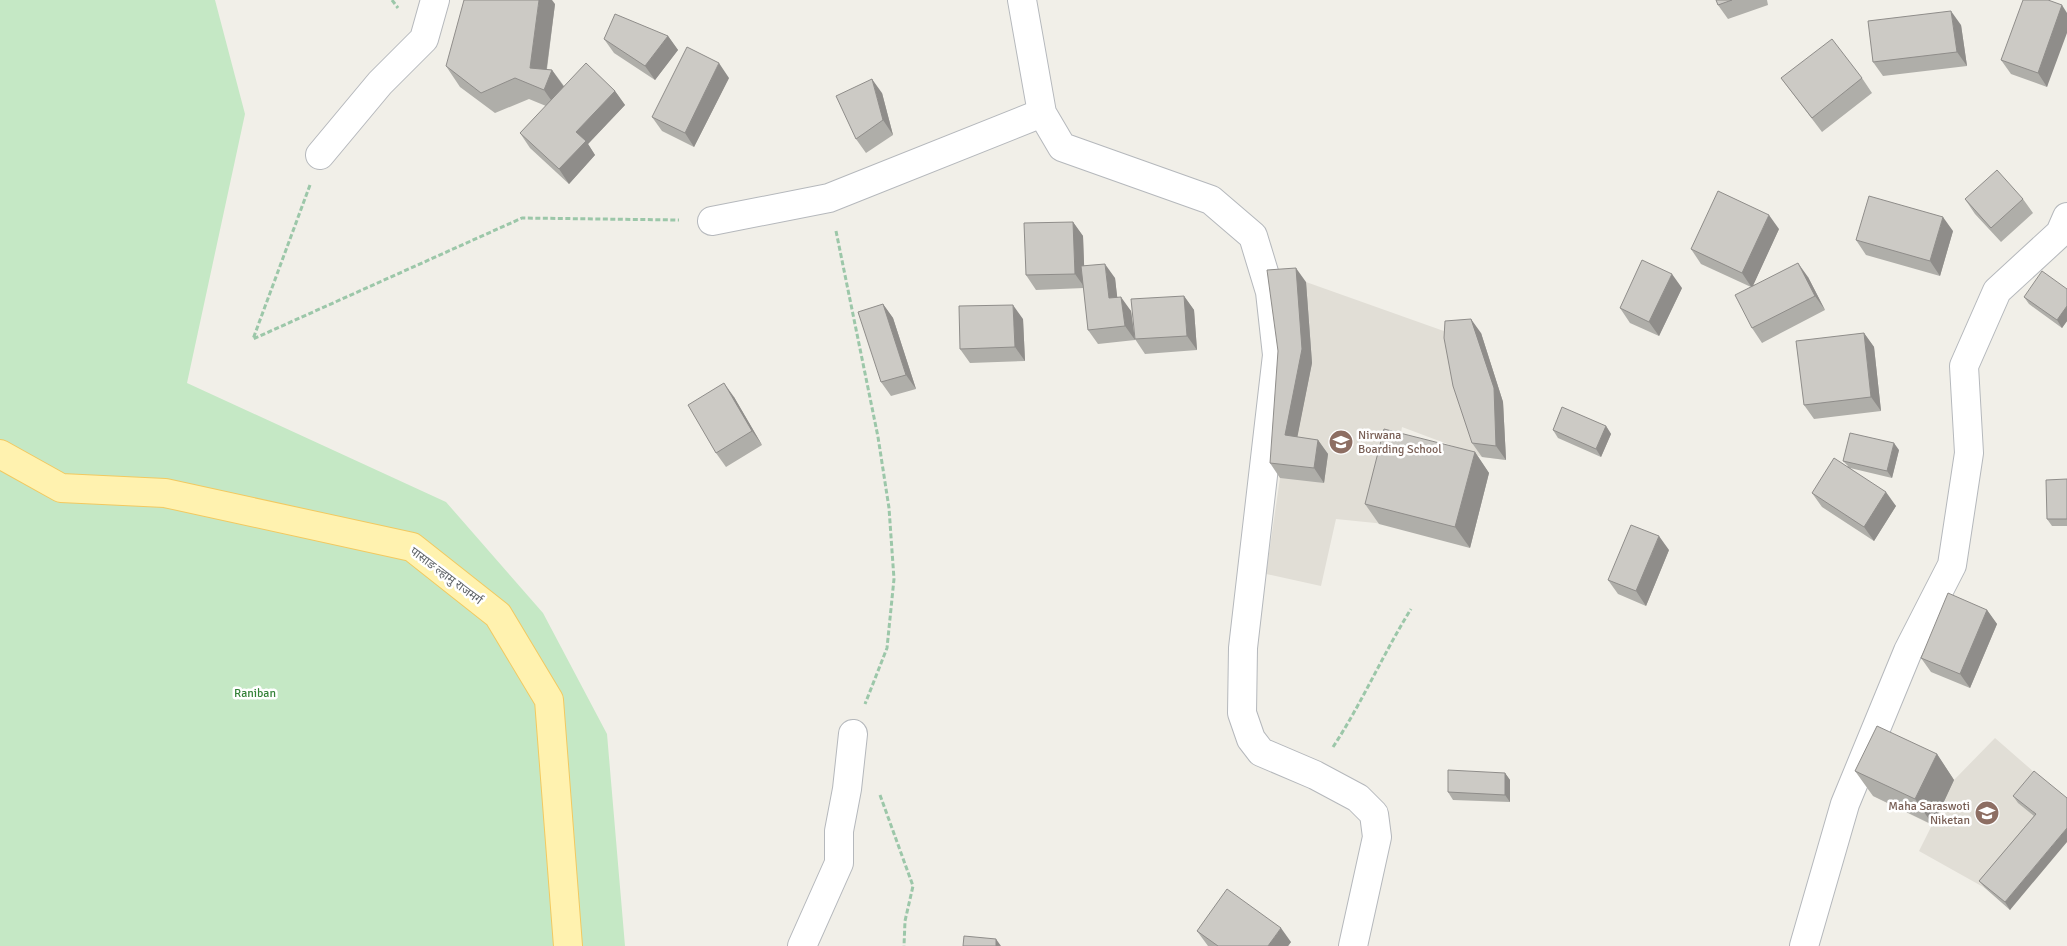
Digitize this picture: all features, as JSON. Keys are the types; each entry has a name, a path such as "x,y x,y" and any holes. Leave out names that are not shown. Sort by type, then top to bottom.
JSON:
{"main road":[{"name":"पासाङ ल्हामु राजमर्ग","path":"0,454 62,488 165,493 412,547 498,615 549,700 568,946"}],"street":[{"path":"320,155 380,83 424,39 435,0"},
{"path":"1022,0 1042,113 1062,147 1211,200 1253,236 1270,292 1277,355 1243,648 1242,713 1251,738 1262,752 1315,775 1358,798 1374,814 1377,837 1353,946"},
{"path":"712,221 829,198 1042,113"},
{"path":"1804,946 1845,804 1908,652 1952,565 1969,453 1964,366 1997,291 2060,233 2067,217"},
{"path":"802,946 839,863 840,831 853,734"}],"path":[{"path":"320,155 254,339 522,218 712,221"},
{"path":"829,198 878,436 889,508 894,579 887,648 853,734"},
{"path":"1315,775 1352,718 1395,634 1411,609"},
{"path":"878,790 913,886 905,921 904,946"}],"shaded area":[{"name":"Nirwana Boarding School","path":"1306,282 1455,335 1481,333 1503,402 1506,460 1482,457 1402,427 1385,524 1336,519 1321,586 1266,574 1280,478 1276,284"},
{"name":"Maha Saraswoti Niketan","path":"1995,738 2067,801 1985,888 1919,851 1932,825 1873,796 1895,751 1954,780"}],"green space":[{"name":"Raniban","path":"0,0 215,0 245,114 187,383 446,502 543,613 607,734 625,946 0,946"}],"building":[{"path":"464,0 539,0 530,68 552,70 544,90 515,78 481,93 446,66"},
{"path":"1716,0 1732,0 1718,5"},
{"path":"2023,0 2048,0 2062,5 2038,73 2001,60"},
{"path":"1951,11 1957,52 1873,62 1868,21"},
{"path":"615,14 668,36 645,66 604,39"},
{"path":"1832,39 1862,78 1812,118 1781,78"},
{"path":"687,47 719,63 685,133 652,117"},
{"path":"586,63 615,91 576,132 586,141 559,169 520,133"},
{"path":"872,79 883,120 856,139 836,96"},
{"path":"1997,170 2023,199 1991,228 1965,199"},
{"path":"1718,191 1769,215 1742,273 1691,249"},
{"path":"1869,196 1943,217 1930,261 1856,240"},
{"path":"1073,222 1075,274 1026,275 1024,223"},
{"path":"1642,260 1672,274 1649,322 1620,308"},
{"path":"1798,263 1815,296 1752,328 1735,295"},
{"path":"1105,264 1109,298 1121,297 1125,326 1088,330 1081,266"},
{"path":"1296,268 1302,349 1285,435 1318,440 1314,468 1270,463 1278,351 1267,270"},
{"path":"2042,271 2067,289 2067,306 2057,320 2024,297"},
{"path":"1184,296 1187,336 1135,339 1131,299"},
{"path":"883,304 906,375 881,382 858,312"},
{"path":"1013,305 1015,347 960,349 959,306"},
{"path":"1471,319 1494,388 1496,446 1472,443 1453,386 1444,338 1445,321"},
{"path":"1864,333 1871,397 1804,405 1796,341"},
{"path":"724,383 752,431 716,453 688,405"},
{"path":"1562,407 1606,426 1596,449 1553,430"},
{"path":"1384,429 1475,452 1455,527 1365,504"},
{"path":"1850,433 1894,443 1887,471 1843,461"},
{"path":"1834,458 1886,492 1864,527 1812,493"},
{"path":"2067,479 2067,519 2047,519 2046,480"},
{"path":"1631,525 1659,536 1636,591 1608,580"},
{"path":"1948,593 1987,610 1960,674 1921,658"},
{"path":"1877,726 1937,754 1915,799 1855,771"},
{"path":"1448,770 1505,773 1505,795 1448,792"},
{"path":"2034,771 2067,798 2067,828 2005,902 1979,881 2036,814 2013,796"},
{"path":"1227,889 1281,928 1268,946 1218,946 1197,931"},
{"path":"964,936 996,939 996,946 963,946"}],"place":[{"name":"Nirwana Boarding School","path":"1341,442"},
{"name":"Maha Saraswoti Niketan","path":"1987,813"}]}
